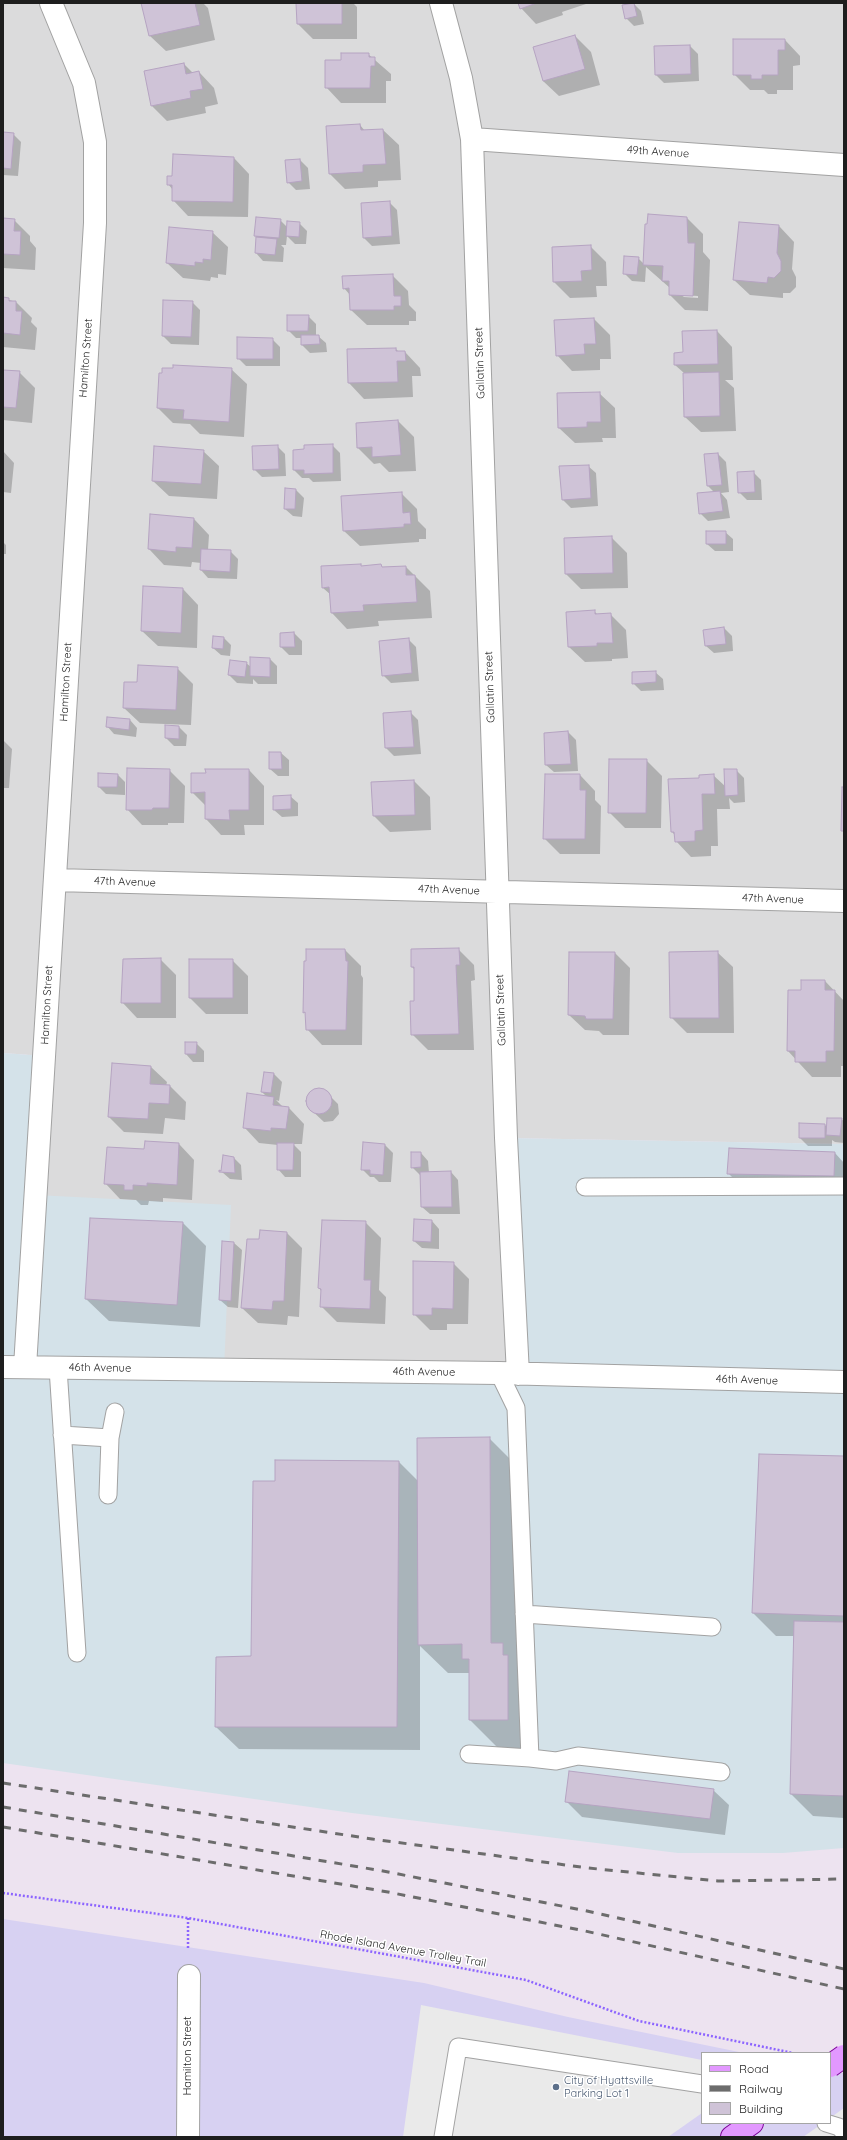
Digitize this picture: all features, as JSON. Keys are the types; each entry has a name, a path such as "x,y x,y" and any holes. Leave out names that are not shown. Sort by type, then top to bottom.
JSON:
{"main road":[{"path":"831,2065 844,2056"}],"street":[{"name":"Hamilton Street","path":"25,1367 95,209 95,142 84,83 51,3"},
{"name":"Gallatin Street","path":"441,3 461,78 472,139 506,1138 509,1373"},
{"name":"49th Avenue","path":"472,139 844,165"},
{"name":"47th Avenue","path":"55,880 844,901"},
{"name":"46th Avenue","path":"3,1367 509,1373 844,1382"},
{"name":"Hamilton Street","path":"188,2137 189,1976"}],"lane":[{"path":"584,1187 844,1186"},
{"path":"58,1368 78,1653"},
{"path":"509,1373 516,1408 530,1758"},
{"path":"108,1495 110,1438 115,1412"},
{"path":"62,1435 110,1438"},
{"path":"524,1614 712,1627"},
{"path":"469,1754 556,1761 578,1756 722,1772"},
{"path":"443,2137 458,2047 701,2084"},
{"path":"829,2124 839,2127 844,2132"}],"path":[{"name":"Rhode Island Avenue Trolley Trail","path":"3,1893 188,1918 526,1980 639,2021 788,2052"}],"shaded area":[{"path":"3,3 844,3 844,1144 507,1138 519,1374 224,1370 36,1195 44,1056 3,1053"},
{"path":"3,1053 44,1056 36,1195 231,1205 224,1370 518,1373 507,1138 844,1144 844,1848 783,1853 678,1853 352,1813 3,1763"},
{"path":"3,1919 424,1983 568,2017 739,2052 701,2052 701,2124 831,2124 831,2071 844,2073 844,2137 3,2137"},
{"name":"City of Hyattsville Parking Lot 1","path":"421,2005 701,2060 701,2114 668,2137 403,2137"},
{"path":"844,2108 844,2137 803,2137 822,2124 831,2124 831,2117"}],"building":[{"path":"141,3 195,3 200,25 149,36"},
{"path":"296,3 342,3 342,24 297,24"},
{"path":"518,3 537,3 520,9"},
{"path":"634,3 637,16 625,19 622,5"},
{"path":"575,35 585,69 543,81 533,47"},
{"path":"733,39 785,39 785,50 778,50 778,75 762,75 762,79 751,79 751,75 733,75"},
{"path":"690,45 691,74 655,75 654,46"},
{"path":"341,53 369,53 369,57 375,57 375,66 371,66 370,88 325,88 325,60 341,60"},
{"path":"184,63 186,74 199,71 203,89 190,91 191,98 151,106 144,71"},
{"path":"360,124 361,130 383,129 386,164 363,165 363,172 329,174 326,126"},
{"path":"3,132 14,133 11,169 3,168"},
{"path":"173,154 234,157 233,202 172,201 172,185 167,185 167,176 172,176"},
{"path":"300,159 302,181 287,183 285,160"},
{"path":"390,201 392,236 363,238 361,203"},
{"path":"648,214 687,217 688,243 695,243 693,296 669,295 669,281 662,281 663,266 643,265 645,224 647,224"},
{"path":"256,217 281,219 279,238 254,236"},
{"path":"3,218 15,219 14,231 21,231 20,255 3,254"},
{"path":"287,221 300,222 299,237 286,236"},
{"path":"739,222 779,225 777,253 781,261 781,271 774,278 768,277 767,283 733,280"},
{"path":"169,227 213,231 211,260 203,259 203,263 195,262 195,266 166,263"},
{"path":"256,237 277,239 275,255 255,253"},
{"path":"591,245 592,270 581,271 582,281 553,282 552,247"},
{"path":"624,256 639,257 637,275 623,274"},
{"path":"393,274 394,296 401,296 401,306 394,306 394,310 350,310 349,288 343,289 342,276"},
{"path":"3,297 9,298 9,301 16,301 16,311 22,311 20,335 3,333"},
{"path":"163,300 193,301 191,337 162,336"},
{"path":"287,315 309,315 308,331 287,331"},
{"path":"594,318 596,344 584,344 585,354 556,356 554,320"},
{"path":"717,330 718,364 674,365 674,353 683,352 682,331"},
{"path":"301,335 319,335 320,344 301,345"},
{"path":"237,337 273,338 273,359 237,359"},
{"path":"396,348 396,351 405,351 406,361 397,361 398,382 348,383 347,349"},
{"path":"173,365 232,368 229,422 183,419 184,410 157,408 159,373 162,373 162,368 173,368"},
{"path":"3,370 20,371 16,408 3,407"},
{"path":"719,372 720,416 684,417 683,373"},
{"path":"600,392 601,422 587,422 587,427 558,428 557,393"},
{"path":"398,420 401,455 372,457 372,447 357,448 356,423"},
{"path":"333,444 333,473 304,474 304,470 293,470 293,450 304,449 304,445"},
{"path":"278,445 279,469 253,470 252,446"},
{"path":"154,446 204,450 201,484 152,481"},
{"path":"718,453 722,485 707,486 704,454"},
{"path":"589,465 591,498 562,500 559,466"},
{"path":"754,471 755,492 738,493 737,472"},
{"path":"285,488 296,489 295,509 284,509"},
{"path":"720,491 723,511 699,514 697,493"},
{"path":"402,492 403,513 410,512 411,524 404,524 404,527 343,531 341,496"},
{"path":"150,514 194,518 192,548 176,547 176,552 148,549"},
{"path":"706,531 726,531 726,544 706,544"},
{"path":"612,536 613,573 565,574 564,538"},
{"path":"201,549 231,550 230,572 200,570"},
{"path":"361,564 361,566 381,564 382,567 406,566 406,575 415,575 417,602 363,605 364,611 331,613 329,587 322,588 321,566"},
{"path":"143,586 183,588 181,633 141,631"},
{"path":"595,610 595,614 611,613 613,643 597,643 597,646 568,647 566,612"},
{"path":"724,627 726,644 705,646 703,630"},
{"path":"294,632 295,647 280,647 280,633"},
{"path":"213,636 224,637 223,649 212,648"},
{"path":"409,638 412,673 382,676 379,641"},
{"path":"250,657 270,658 270,677 250,676"},
{"path":"230,660 247,662 245,677 228,675"},
{"path":"138,665 178,667 176,710 123,708 124,682 137,682"},
{"path":"656,671 656,682 632,684 632,672"},
{"path":"411,711 414,747 385,748 383,713"},
{"path":"107,717 130,719 129,730 106,727"},
{"path":"165,725 179,726 179,739 165,738"},
{"path":"568,731 571,764 545,765 544,733"},
{"path":"269,752 281,752 282,769 269,769"},
{"path":"609,759 647,759 646,813 608,813"},
{"path":"127,768 170,769 169,808 153,808 152,810 126,810"},
{"path":"205,769 249,769 249,810 229,810 230,820 205,819 205,792 191,793 191,773 206,773"},
{"path":"724,769 737,769 738,795 725,796"},
{"path":"98,773 118,774 117,787 98,787"},
{"path":"545,774 580,774 580,790 586,790 585,839 543,839"},
{"path":"714,774 715,794 702,794 703,830 695,831 695,841 675,842 674,832 671,832 668,779 699,778 699,775"},
{"path":"414,780 415,815 373,816 371,782"},
{"path":"842,787 844,787 844,831 841,831"},
{"path":"291,795 291,809 273,810 273,796"},
{"path":"459,948 460,965 456,965 459,1034 411,1035 410,1001 414,1001 414,967 411,967 411,949"},
{"path":"306,949 345,949 346,961 348,961 346,1030 306,1030 305,1012 303,1013 304,961 306,961"},
{"path":"718,951 719,1018 670,1018 669,952"},
{"path":"569,952 615,952 613,1019 586,1019 585,1016 568,1015"},
{"path":"161,958 161,1003 121,1003 123,959"},
{"path":"189,959 233,959 233,998 189,998"},
{"path":"801,980 825,980 825,990 835,990 834,1051 826,1051 826,1062 795,1062 795,1051 787,1051 788,990 801,990"},
{"path":"185,1042 197,1042 196,1054 185,1054"},
{"path":"112,1063 151,1066 150,1084 170,1085 169,1104 149,1103 148,1119 108,1117"},
{"path":"264,1072 274,1073 271,1093 261,1092"},
{"path":"319,1088 328,1092 332,1101 328,1110 319,1114 310,1110 306,1101 310,1092"},
{"path":"247,1093 274,1097 273,1105 289,1107 286,1129 271,1128 271,1131 243,1128"},
{"path":"827,1118 842,1118 840,1136 826,1135"},
{"path":"799,1123 825,1124 825,1138 799,1138"},
{"path":"145,1141 179,1143 177,1185 147,1183 147,1186 133,1185 133,1190 124,1190 124,1185 104,1184 107,1147 144,1149"},
{"path":"363,1142 385,1144 383,1175 370,1174 370,1170 361,1170"},
{"path":"277,1143 294,1143 293,1170 277,1170"},
{"path":"729,1148 835,1152 834,1176 727,1174"},
{"path":"411,1152 421,1152 421,1167 411,1168"},
{"path":"223,1155 234,1157 235,1173 219,1172 219,1170 221,1171"},
{"path":"451,1171 452,1207 421,1207 420,1172"},
{"path":"90,1218 183,1222 177,1305 85,1299"},
{"path":"414,1219 432,1220 431,1242 413,1241"},
{"path":"322,1220 366,1221 364,1280 371,1280 370,1309 320,1307 321,1289 318,1288"},
{"path":"260,1230 287,1232 284,1301 273,1301 272,1310 241,1308 247,1239 259,1239"},
{"path":"222,1241 234,1242 231,1301 219,1300"},
{"path":"413,1261 454,1262 453,1309 432,1308 432,1315 413,1315"},
{"path":"490,1437 491,1643 503,1643 503,1655 508,1655 508,1720 469,1720 469,1659 462,1659 462,1644 418,1645 417,1438"},
{"path":"759,1454 844,1456 844,1616 752,1613"},
{"path":"275,1460 399,1461 397,1727 215,1727 216,1657 251,1656 253,1481 275,1481"},
{"path":"794,1621 844,1622 844,1796 790,1794"},
{"path":"569,1771 714,1789 710,1819 565,1802"}],"railway":[{"path":"3,1783 372,1839 588,1868 718,1881 844,1879"},
{"path":"3,1807 383,1871 587,1911 844,1969"},
{"path":"3,1827 388,1892 585,1931 844,1989"}],"place":[{"name":"City of Hyattsville Parking Lot 1","path":"556,2087"}]}
